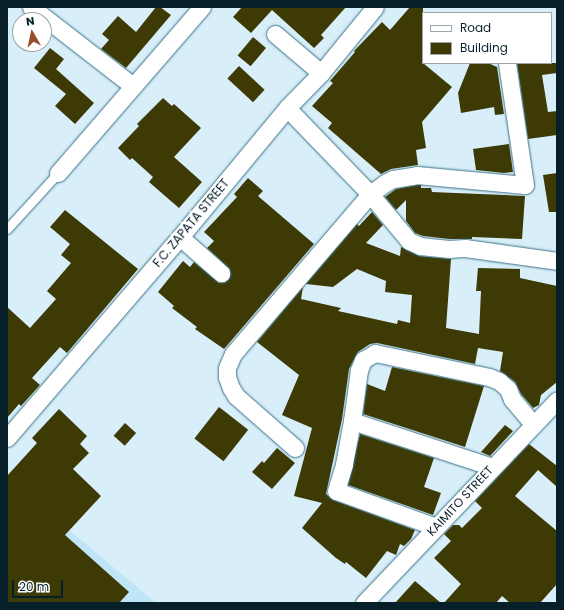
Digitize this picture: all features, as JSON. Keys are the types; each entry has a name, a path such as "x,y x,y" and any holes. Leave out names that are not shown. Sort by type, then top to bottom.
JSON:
{"street":[{"path":"32,7 133,86"},
{"path":"58,173 202,7"},
{"name":"F.C. ZAPATA STREET","path":"7,438 180,237 287,108 321,73 375,7"},
{"path":"275,34 321,73"},
{"path":"295,448 236,396 230,388 227,377 227,368 233,354 370,194 384,183 417,175 525,185 506,64"},
{"path":"287,108 370,194 410,241 420,246 450,249 465,248 557,261"},
{"path":"180,237 221,273"},
{"path":"436,527 336,491 352,421 359,370 364,360 375,353 490,377 499,381 508,389 512,399 533,424"},
{"name":"KAIMITO STREET","path":"364,603 557,400"},
{"path":"352,421 493,467"}],"lane":[{"path":"7,229 58,173"}],"shaded area":[{"path":"68,529 156,603 7,603 7,596"}],"building":[{"path":"156,7 160,7 171,15 126,68 101,49 109,40 102,34 118,16 136,32"},
{"path":"242,7 346,7 321,35 324,38 314,48 272,10 251,33 233,17"},
{"path":"410,7 423,7 422,64 424,64 452,87 422,122 426,148 416,150 418,165 391,169 381,174 328,128 332,123 312,106 333,83 330,81 355,52 354,51 382,22 390,30"},
{"path":"253,37 266,48 251,66 238,55"},
{"path":"52,50 64,59 56,69 94,103 75,124 55,106 66,94 34,68 47,52 52,52"},
{"path":"557,63 557,73 542,75 548,112 557,111 557,135 528,139 517,64"},
{"path":"470,64 490,64 497,67 504,114 495,115 494,107 461,113 458,93"},
{"path":"239,66 265,90 253,102 227,78"},
{"path":"163,98 172,106 174,104 201,128 174,157 202,182 179,208 149,182 153,177 132,158 130,160 118,148 139,126 137,124"},
{"path":"509,144 513,172 504,173 476,170 473,149"},
{"path":"557,173 557,212 549,212 543,175"},
{"path":"248,178 263,191 258,196 314,244 224,349 195,329 197,327 172,308 174,306 158,292 183,261 190,267 194,262 219,283 225,282 229,279 230,269 207,248 214,241 204,232 237,197 234,194"},
{"path":"421,185 421,188 431,188 432,192 525,196 522,239 472,237 472,239 449,239 423,236 415,233 406,221 406,200 396,210 385,197 396,189"},
{"path":"65,210 138,269 67,353 60,347 32,378 40,385 21,406 19,404 7,418 7,307 30,328 56,299 47,291 71,263 61,255 70,244 50,227"},
{"path":"372,212 383,225 366,243 400,256 401,247 419,256 451,259 446,328 479,334 481,291 476,291 478,268 520,269 520,278 557,286 557,382 541,395 539,405 533,408 521,394 515,382 500,371 503,352 478,348 475,364 377,343 370,344 358,352 349,369 342,419 326,494 333,500 415,530 411,539 404,546 400,544 396,555 387,551 366,578 346,562 345,564 336,558 302,528 322,503 294,496 312,428 282,415 299,375 257,342 303,287 301,299 341,308 338,311 397,324 398,320 410,323 412,295 385,292 386,281 357,269 333,287 306,284 357,224 359,226"},
{"path":"392,367 484,386 465,447 363,414 367,384 385,391"},
{"path":"219,407 248,430 224,461 194,439"},
{"path":"59,409 87,436 80,444 89,453 73,469 101,496 65,535 129,592 119,603 7,603 7,476 37,443 32,438"},
{"path":"125,423 136,433 125,446 114,436"},
{"path":"505,425 513,431 490,456 481,452"},
{"path":"360,434 434,458 424,487 441,493 433,515 348,485"},
{"path":"529,444 557,466 557,487 538,470 515,496 557,531 557,584 540,603 510,603 502,596 496,603 444,603 461,584 434,558 451,541 444,534 453,525 459,525 462,528 482,508 475,501"},
{"path":"277,448 295,463 272,489 252,472 262,461 264,463"},
{"path":"415,581 441,603 395,603"}]}
